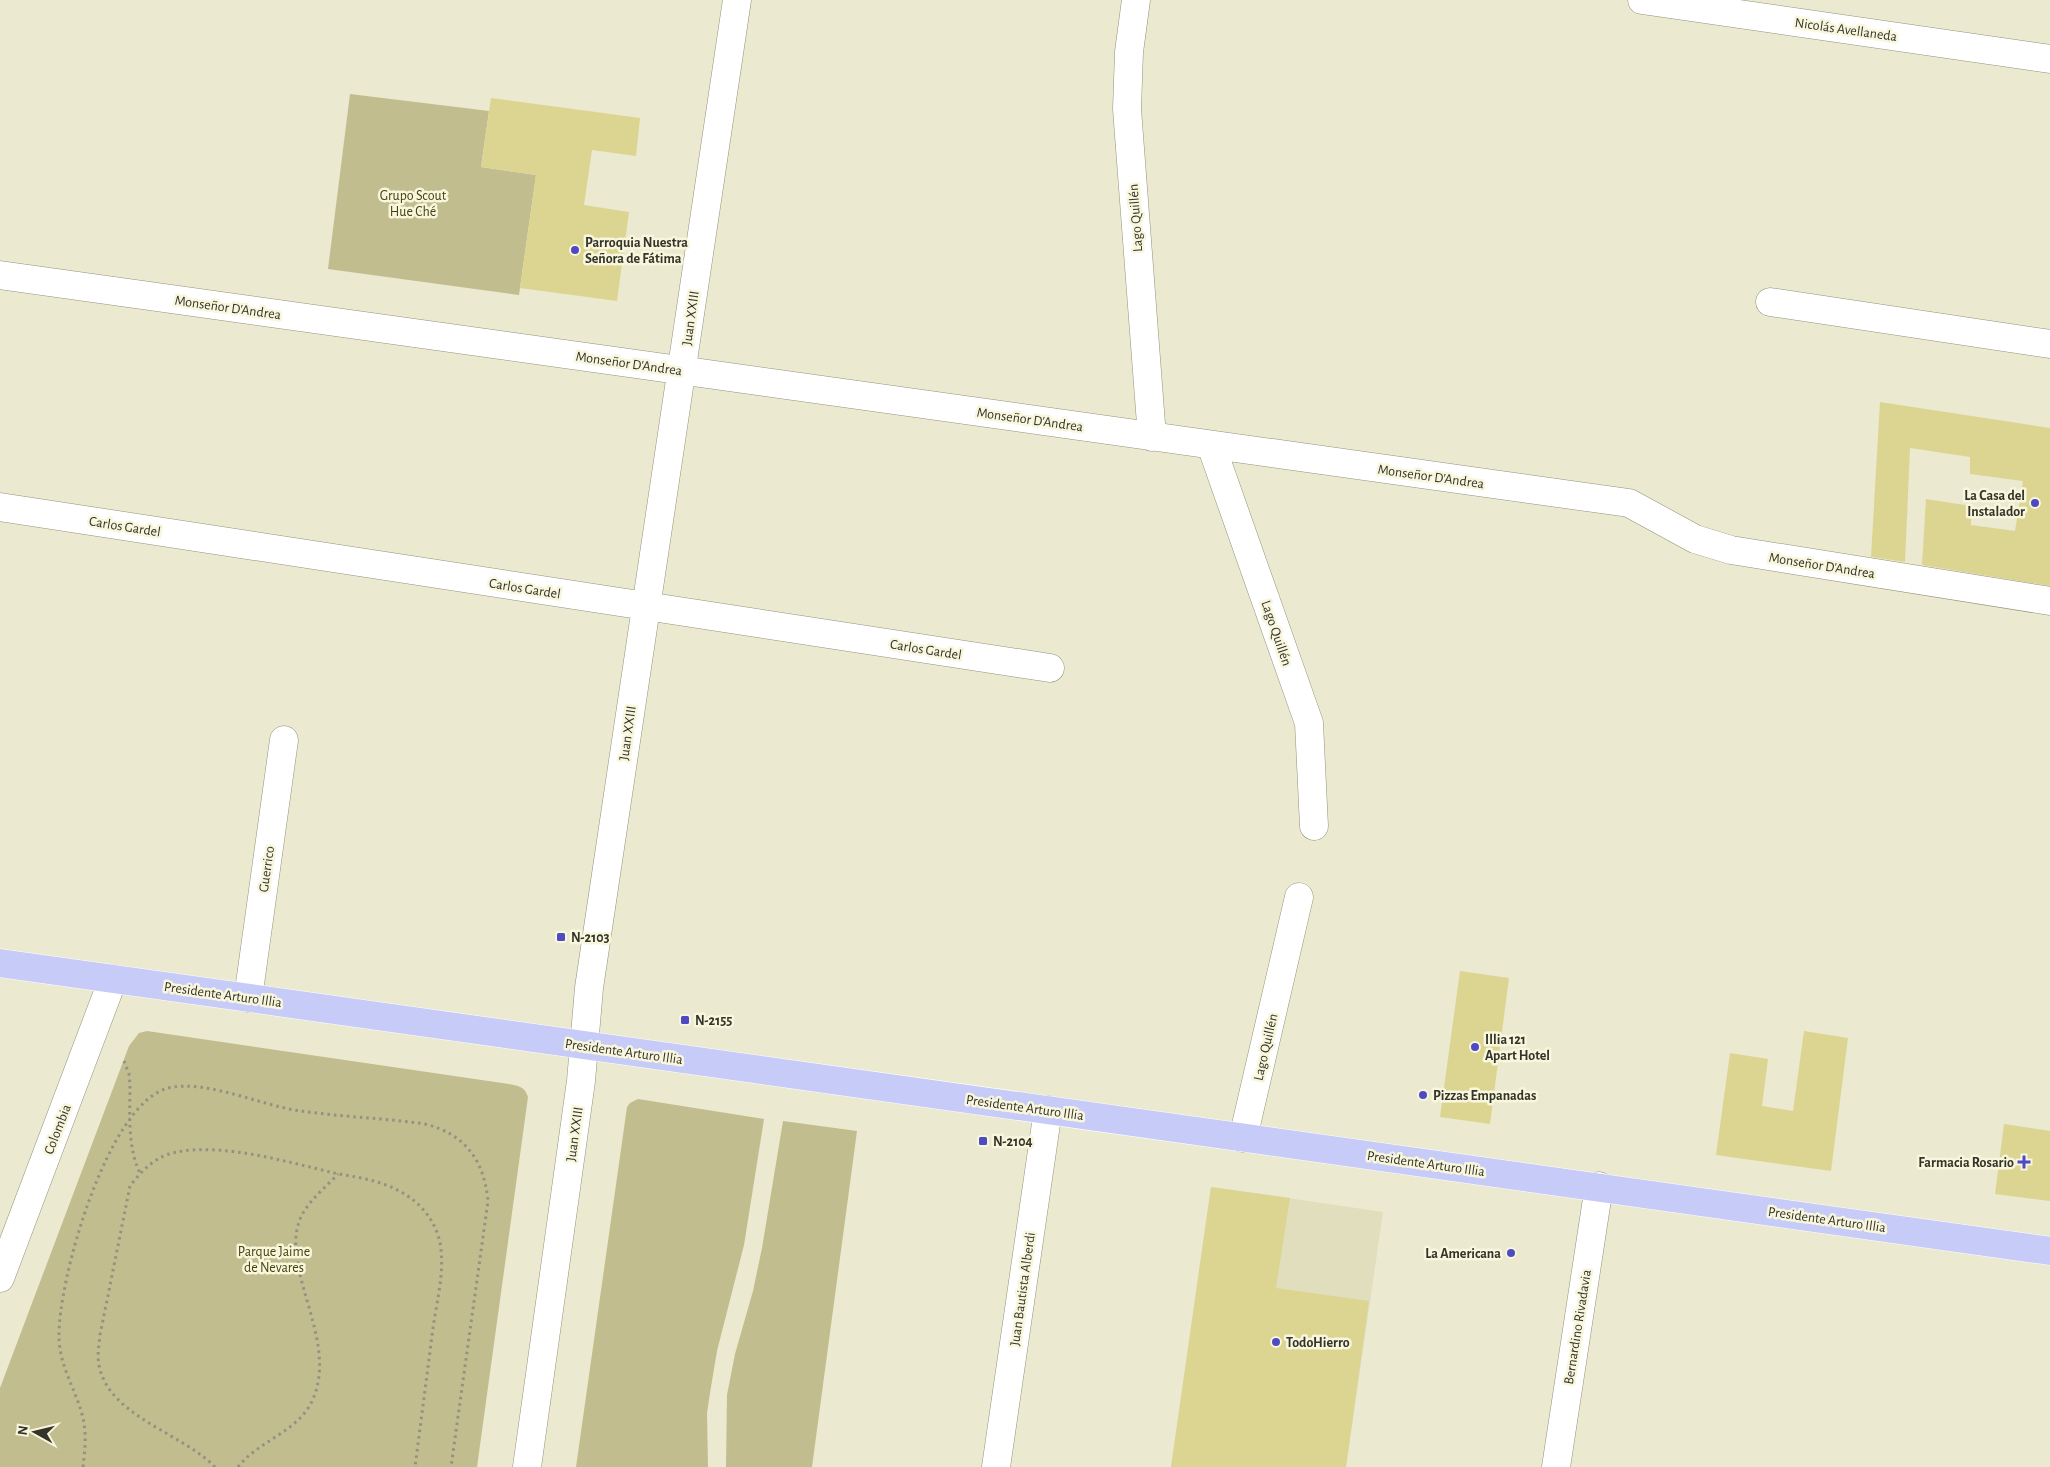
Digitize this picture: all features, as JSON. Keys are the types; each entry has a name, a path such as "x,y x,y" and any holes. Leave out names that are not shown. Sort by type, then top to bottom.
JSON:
{"main road":[{"name":"Presidente Arturo Illia","path":"0,963 1243,1138 1599,1186 2050,1251"}],"street":[{"name":"Juan XXIII","path":"527,1467 581,1081 589,988 737,0"},
{"name":"Lago Quillén","path":"1136,0 1129,52 1127,109 1152,436"},
{"name":"Nicolás Avellaneda","path":"1642,0 2050,59"},
{"name":"Monseñor D'Andrea","path":"0,275 1629,503 1695,539 1731,550 2050,601"},
{"path":"1770,302 2050,344"},
{"name":"Lago Quillén","path":"1211,445 1309,723 1314,826"},
{"name":"Carlos Gardel","path":"0,507 1050,668"},
{"name":"Guerrico","path":"248,998 284,740"},
{"name":"Lago Quillén","path":"1243,1138 1300,897"},
{"name":"Colombia","path":"0,1278 113,979"},
{"name":"Juan Bautista Alberdi","path":"996,1467 1048,1110"},
{"name":"Bernardino Rivadavia","path":"1556,1467 1599,1186"}],"path":[{"path":"124,1061 130,1084 131,1148 134,1162 140,1173"},
{"path":"83,1467 83,1423 61,1355 60,1320 78,1235 92,1190 114,1142 130,1118 156,1092 178,1087 234,1094 301,1111 425,1124 446,1131 464,1142 482,1172 488,1202 450,1467"},
{"path":"215,1467 202,1455 121,1403 104,1380 99,1366 98,1350 100,1335 130,1186 140,1173 162,1157 177,1152 205,1150 251,1155 382,1184 398,1190 424,1209 438,1236 441,1273 415,1467"},
{"path":"238,1467 253,1452 304,1414 317,1388 318,1344 295,1242 300,1218 338,1174"}],"shaded area":[{"name":"TodoHierro","path":"1211,1187 1383,1212 1346,1467 1171,1467"}],"green space":[{"name":"Grupo Scout Hue Ché","path":"350,94 489,111 481,167 536,175 519,295 328,269"},
{"name":"Parque Jaime de Nevares","path":"147,1031 509,1084 519,1086 525,1091 528,1097 477,1467 0,1467 0,1388 129,1046 139,1033"},
{"path":"638,1099 764,1119 744,1245 717,1351 710,1393 707,1413 708,1467 576,1467 627,1107"},
{"path":"783,1121 857,1131 812,1467 726,1467 727,1395 735,1354 753,1291 762,1248"}],"building":[{"name":"Parroquia Nuestra Señora de Fátima","path":"491,98 640,118 636,156 592,150 584,205 629,212 617,301 520,288 536,175 481,167"},
{"name":"La Casa del Instalador","path":"1880,402 2050,428 2050,586 1922,565 1926,499 1971,506 1971,525 2015,531 2023,481 1970,474 1970,457 1910,448 1905,562 1871,557"},
{"name":"Illia 121 Apart Hotel","path":"1460,971 1509,978 1490,1124 1440,1117"},
{"path":"1804,1031 1848,1038 1831,1171 1716,1155 1730,1053 1768,1059 1762,1106 1793,1111"},
{"name":"Farmacia Rosario","path":"2004,1124 2050,1131 2050,1201 1995,1194"},
{"name":"TodoHierro","path":"1211,1187 1290,1198 1276,1288 1369,1301 1346,1467 1171,1467"}],"place":[{"name":"Parroquia Nuestra Señora de Fátima","path":"575,250"},
{"name":"La Casa del Instalador","path":"2035,503"},
{"name":"N-2103","path":"561,937"},
{"name":"N-2155","path":"685,1020"},
{"name":"Illia 121 Apart Hotel","path":"1475,1047"},
{"name":"Pizzas Empanadas","path":"1423,1095"},
{"name":"N-2104","path":"983,1141"},
{"name":"Farmacia Rosario","path":"2024,1162"},
{"name":"La Americana","path":"1511,1253"},
{"name":"TodoHierro","path":"1276,1342"}]}
